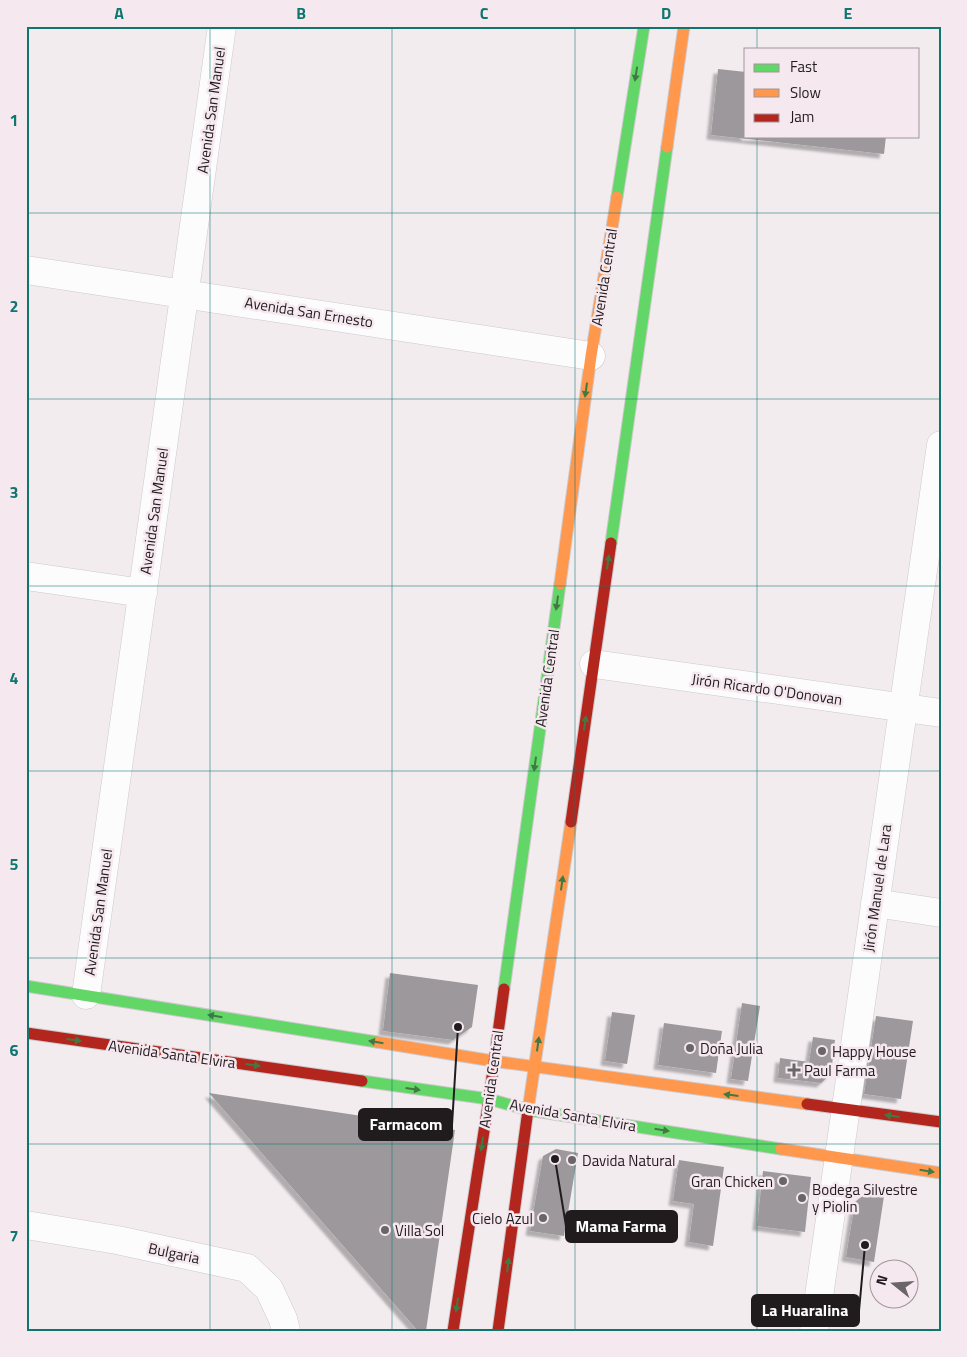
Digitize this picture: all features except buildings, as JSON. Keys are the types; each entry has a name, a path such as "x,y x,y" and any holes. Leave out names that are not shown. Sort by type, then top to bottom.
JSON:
{"main road":[{"name":"Avenida Central","path":"453,1331 489,1099 591,356 644,26"},
{"path":"498,1331 684,26"},
{"path":"26,986 493,1061 941,1122"},
{"name":"Avenida Santa Elvira","path":"26,1033 489,1099 528,1110 941,1173"}],"street":[{"name":"Avenida San Manuel","path":"86,995 222,26"},
{"name":"Avenida San Ernesto","path":"26,270 591,356"},
{"name":"Jirón Manuel de Lara","path":"814,1331 903,708 936,518 941,445"},
{"path":"26,576 143,594"},
{"name":"Jirón Ricardo O'Donovan","path":"594,664 941,713"},
{"path":"875,903 941,913"},
{"name":"Bulgaria","path":"26,1225 117,1240 247,1268 268,1289 283,1319 286,1331"}],"traffic: fast":[{"path":"617,197 644,26"},
{"path":"611,543 667,147"},
{"path":"504,989 560,584"},
{"path":"26,986 377,1042"},
{"path":"362,1081 489,1099 528,1110 781,1149"}],"traffic: slow":[{"path":"667,147 684,26"},
{"path":"560,584 591,356 617,197"},
{"path":"528,1110 571,822"},
{"path":"377,1042 493,1061 807,1104"},
{"path":"781,1149 941,1173"}],"traffic: jam":[{"path":"571,822 611,543"},
{"path":"453,1331 504,989"},
{"path":"26,1033 362,1081"},
{"path":"807,1104 941,1122"},
{"path":"498,1331 528,1110"}],"place":[{"name":"Farmacom","path":"458,1027"},
{"name":"Doña Julia","path":"690,1048"},
{"name":"Happy House","path":"822,1051"},
{"name":"Paul Farma","path":"794,1070"},
{"name":"Mama Farma","path":"555,1159"},
{"name":"Davida Natural","path":"572,1160"},
{"name":"Gran Chicken","path":"783,1181"},
{"name":"Bodega Silvestre y Piolin","path":"802,1198"},
{"name":"Cielo Azul","path":"543,1218"},
{"name":"Villa Sol","path":"385,1230"},
{"name":"La Huaralina","path":"865,1245"}]}
